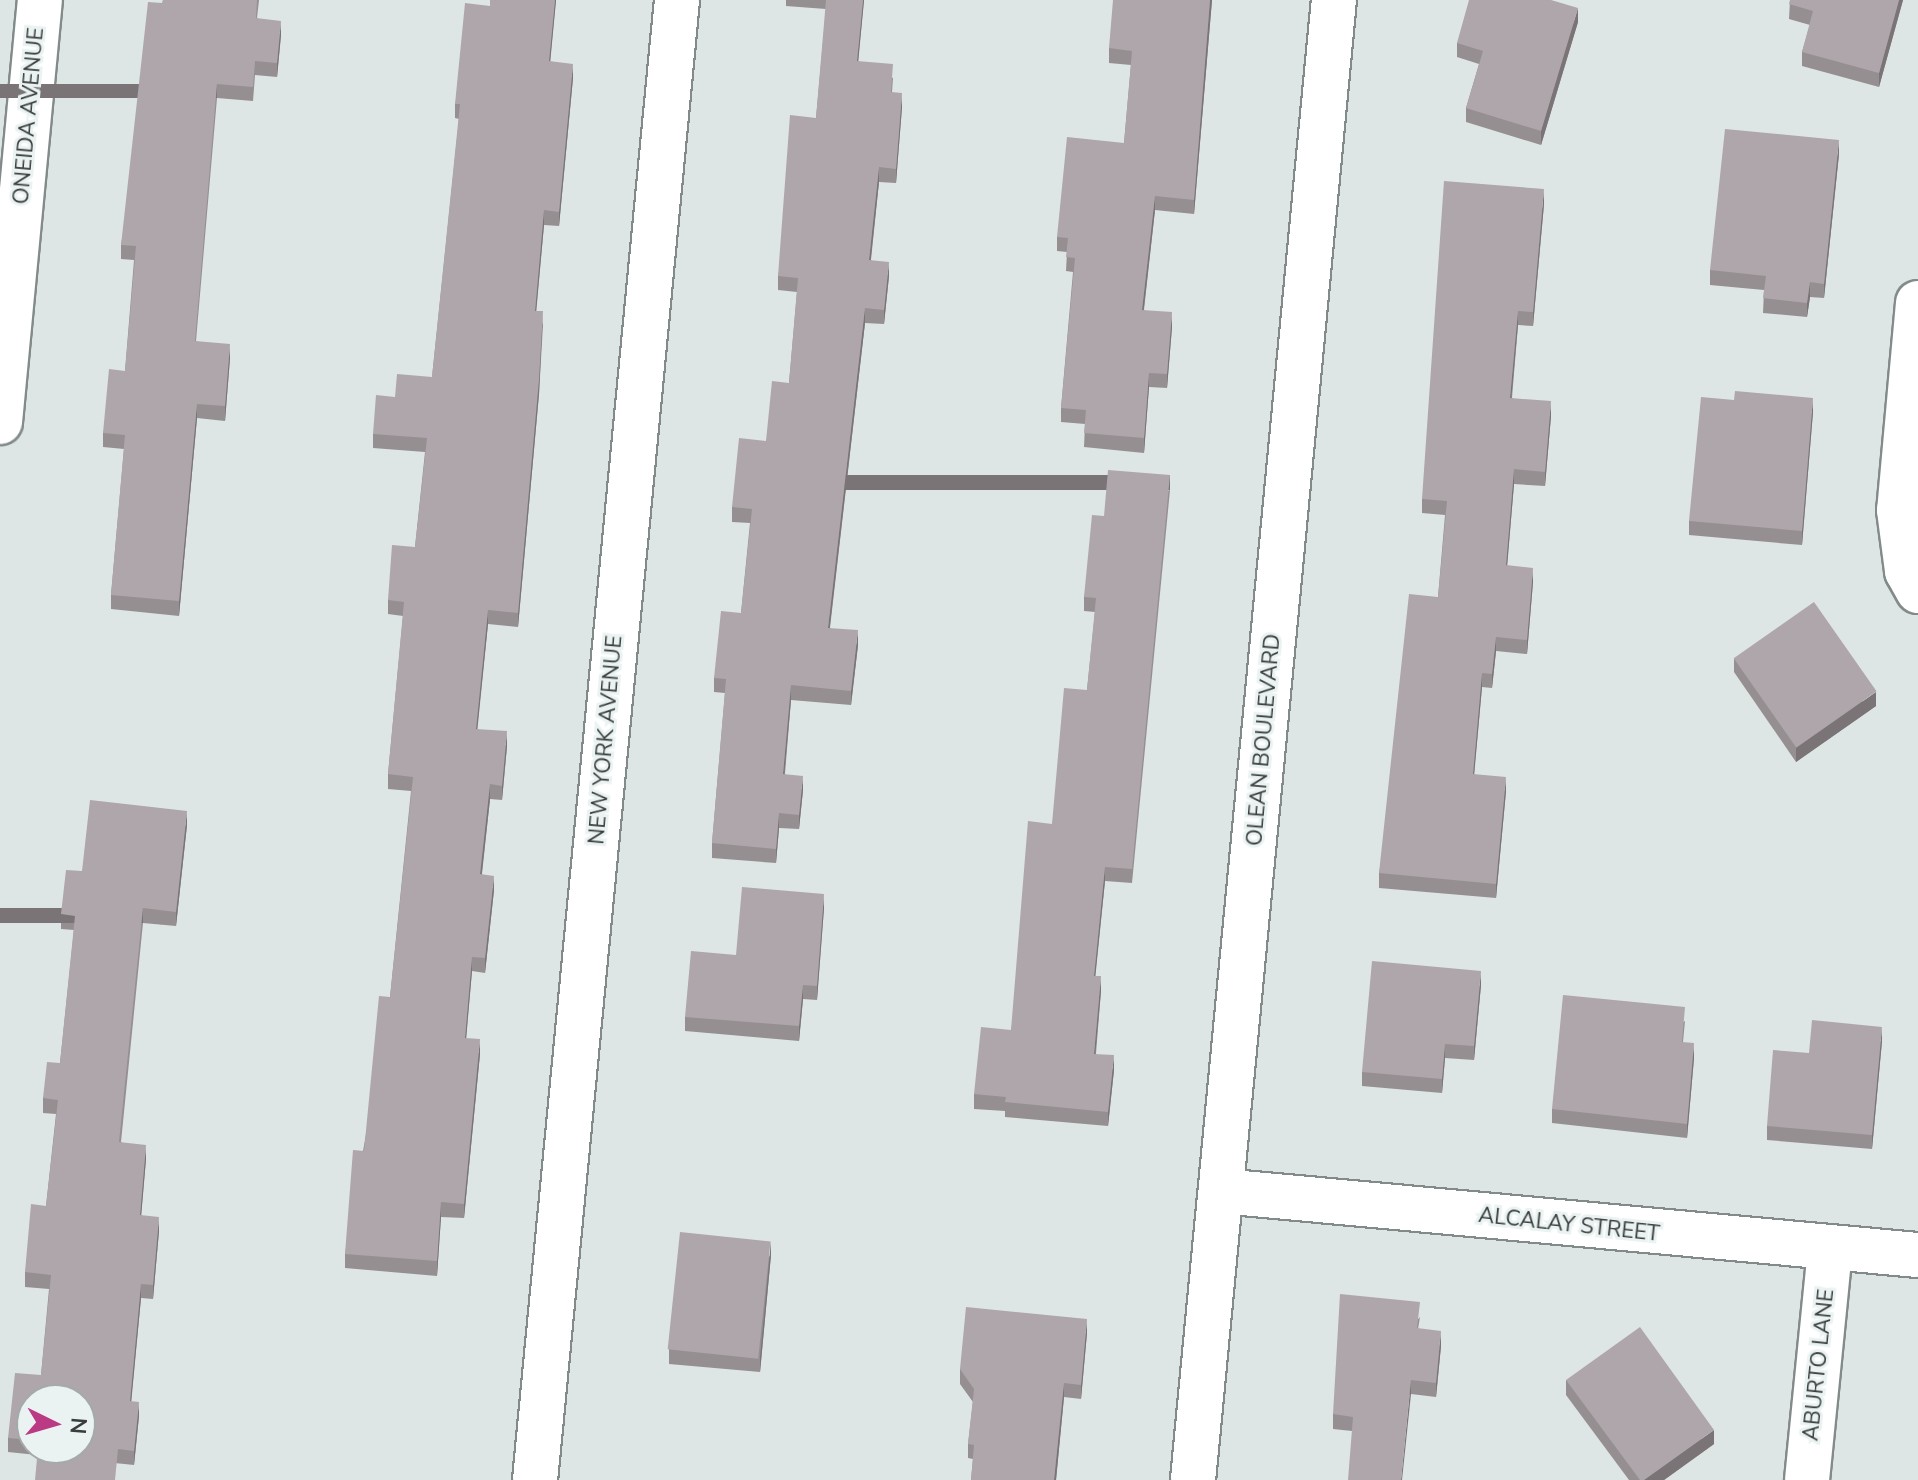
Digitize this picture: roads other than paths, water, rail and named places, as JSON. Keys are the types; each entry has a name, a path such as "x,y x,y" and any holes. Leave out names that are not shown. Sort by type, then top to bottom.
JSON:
{"street":[{"name":"ONEIDA AVENUE","path":"0,422 40,0"},
{"name":"NEW YORK AVENUE","path":"535,1480 677,0"},
{"name":"OLEAN BOULEVARD","path":"1193,1480 1334,0"},
{"path":"1918,303 1899,510 1907,571 1918,591"},
{"name":"ALCALAY STREET","path":"1221,1191 1830,1250 1918,1255"},
{"name":"ABURTO LANE","path":"1807,1480 1830,1250"}]}
